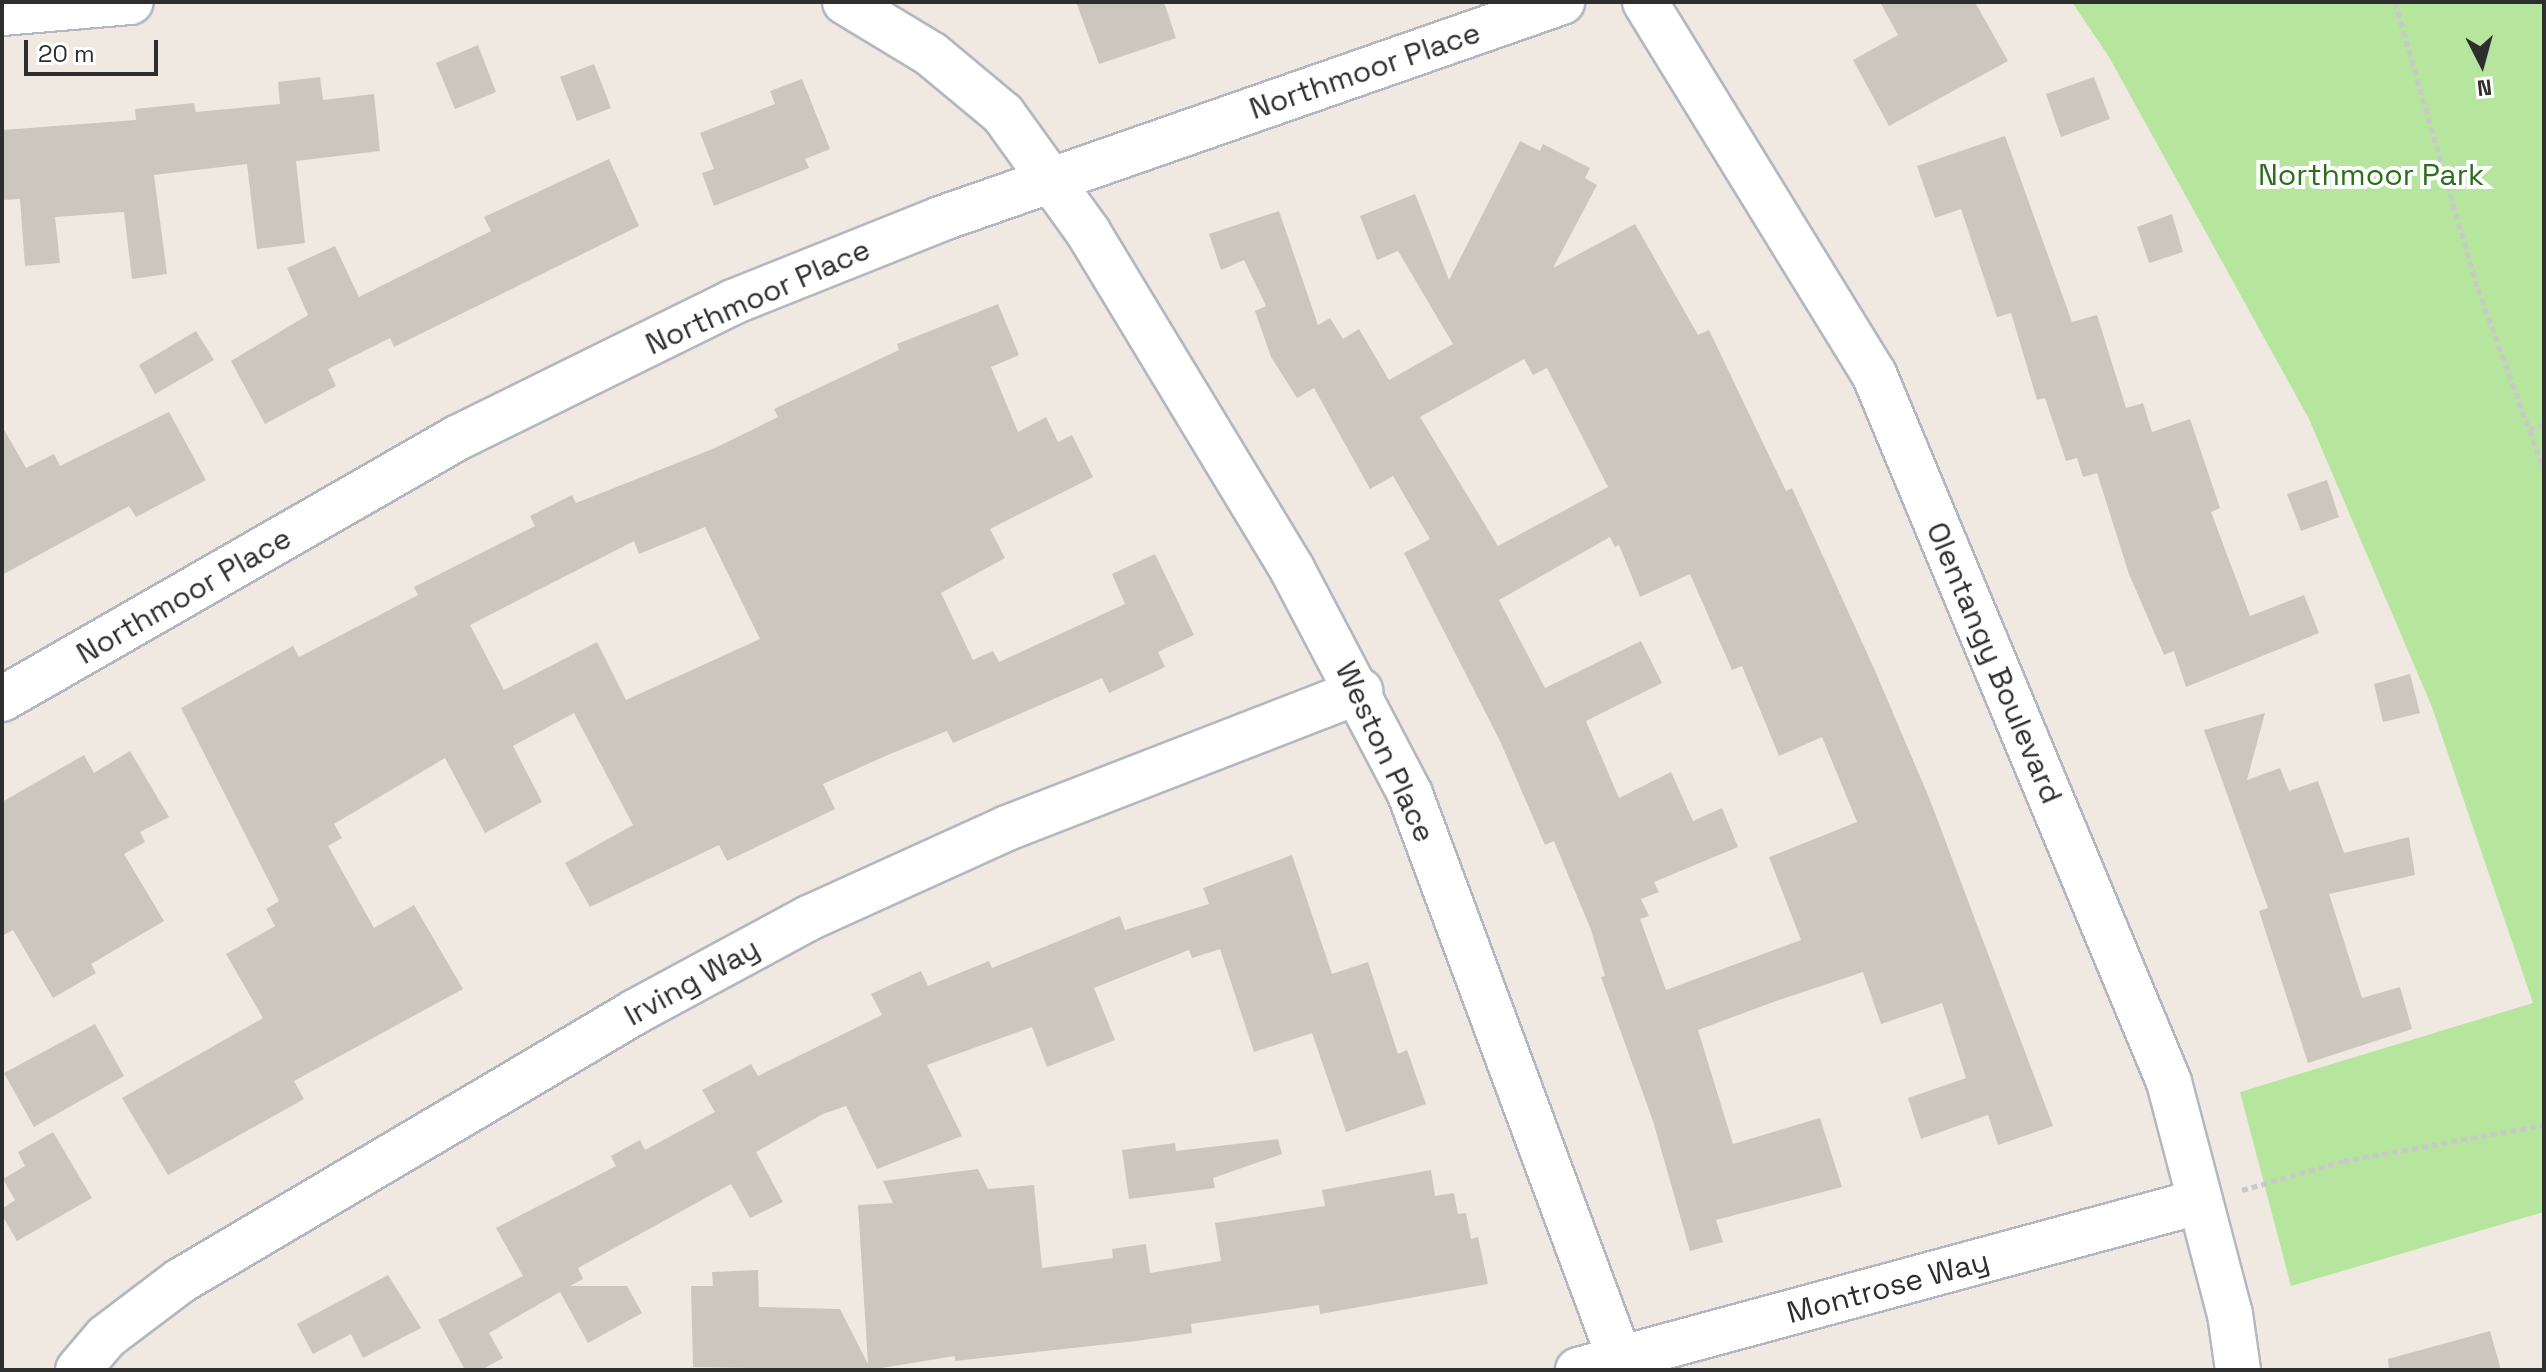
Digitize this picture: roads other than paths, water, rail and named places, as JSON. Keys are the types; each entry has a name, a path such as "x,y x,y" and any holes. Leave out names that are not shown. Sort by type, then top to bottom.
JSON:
{"street":[{"path":"2,13 131,2"},
{"name":"Weston Place","path":"845,2 931,54 1003,114 1051,179 1277,543 1360,691 1410,794 1623,1364"},
{"name":"Northmoor Place","path":"2,699 457,438 733,302 1051,179 1562,2"},
{"name":"Olentangy Boulevard","path":"1645,2 1874,374 2169,1082 2198,1202 2230,1314 2238,1370"},
{"name":"Irving Way","path":"78,1370 106,1337 180,1281 635,1012 809,918 1007,828 1360,691"},
{"name":"Montrose Way","path":"1578,1370 1623,1364 2198,1202"}],"park label":[{"name":"Northmoor Park","path":"2371,175"}]}
